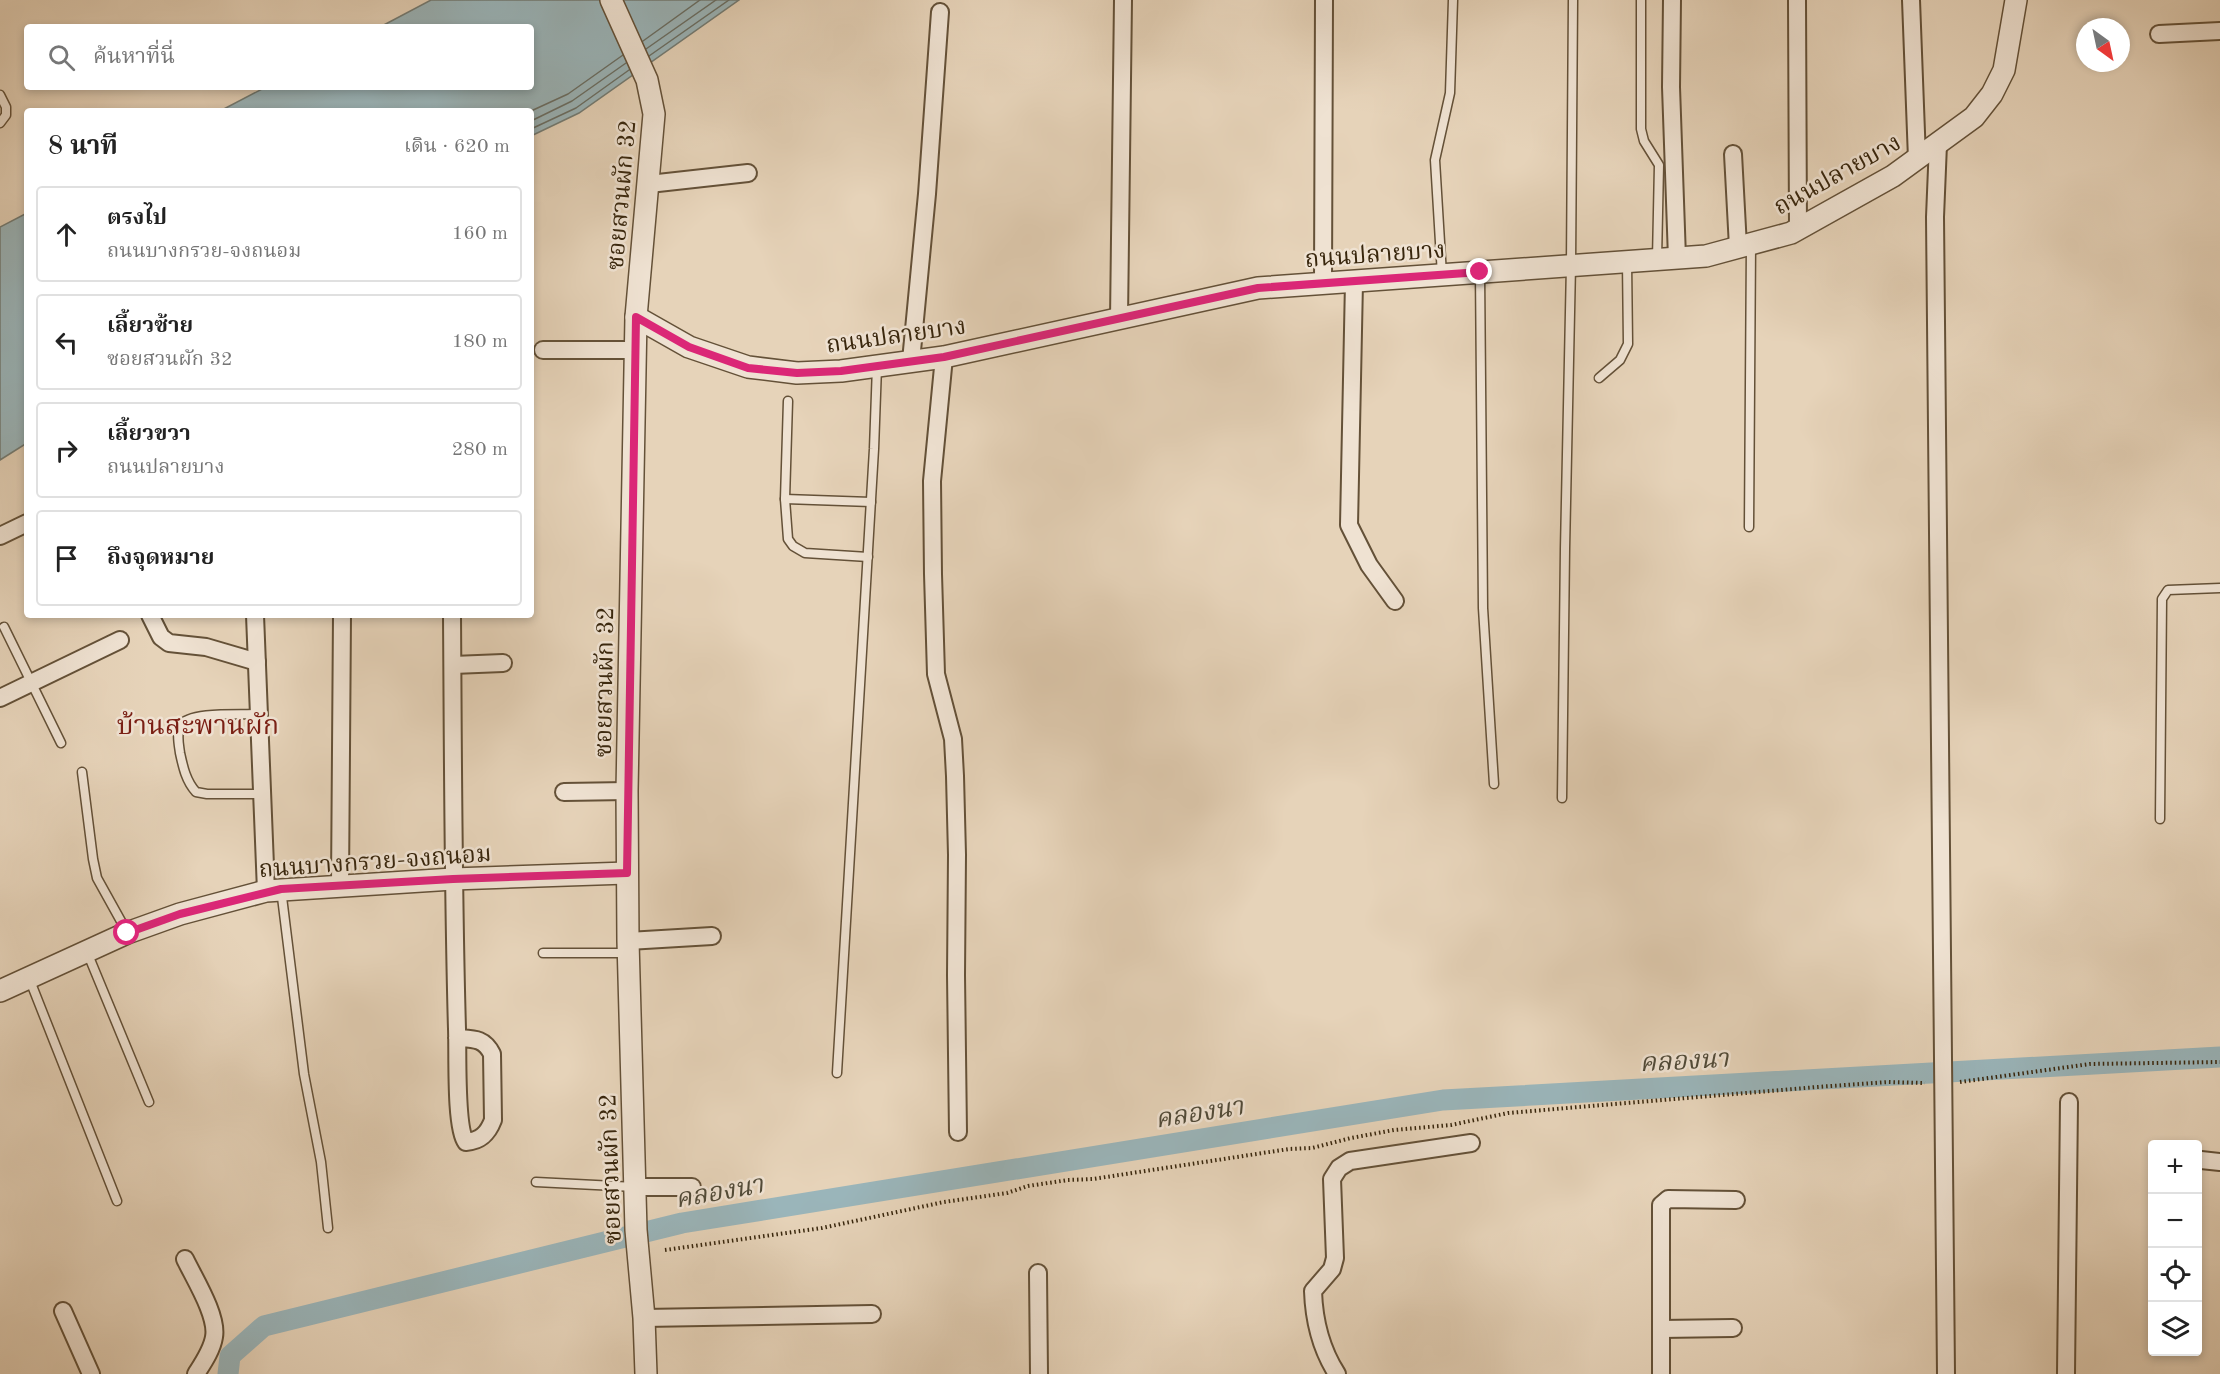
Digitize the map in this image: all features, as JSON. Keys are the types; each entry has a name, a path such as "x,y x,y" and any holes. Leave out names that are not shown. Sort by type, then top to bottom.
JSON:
{"street":[{"name":"ซอยสวนผัก 32","path":"611,0 647,80 654,114 636,317 627,791 628,947 635,1187 646,1374"},
{"path":"1119,319 1124,0"},
{"path":"1323,284 1324,0"},
{"path":"1667,258 1672,0"},
{"path":"1797,0 1798,229"},
{"path":"1911,0 1917,159"},
{"name":"ถนนปลายบาง","path":"636,317 689,347 748,368 797,373 841,371 944,357 1258,288 1706,256 1791,233 1893,176 1974,117 1992,94 2004,70 2016,0"},
{"path":"911,362 927,194 940,12"},
{"path":"2159,34 2220,31"},
{"path":"1938,144 1935,217 1946,1374"},
{"path":"1733,154 1745,245"},
{"path":"649,184 748,173"},
{"path":"1354,282 1349,525 1369,565 1395,601"},
{"path":"543,350 635,350"},
{"path":"944,357 932,481 933,574 936,674 953,739 955,776 958,1132"},
{"path":"0,536 24,524"},
{"path":"152,618 161,637 169,643 206,647 256,662"},
{"path":"255,618 262,794 274,890"},
{"path":"340,885 342,618"},
{"path":"452,618 453,879 457,1038 462,1136 466,1142 469,1142 483,1137 493,1120 492,1054 481,1040 457,1038"},
{"path":"0,698 120,640"},
{"path":"453,665 503,663"},
{"path":"564,792 627,791"},
{"name":"ถนนบางกรวย-จงถนอม","path":"0,991 127,933 180,914 274,890 453,879 627,873"},
{"path":"628,947 712,936"},
{"path":"2066,1374 2069,1102"},
{"path":"1337,1374 1326,1356 1314,1312 1313,1291 1332,1269 1335,1258 1332,1179 1339,1168 1350,1161 1471,1143"},
{"path":"2202,1160 2220,1162"},
{"path":"635,1187 692,1187"},
{"path":"1661,1374 1661,1205 1668,1199 1736,1200"},
{"path":"185,1259 213,1320 214,1336 196,1374"},
{"path":"1038,1273 1039,1374"},
{"path":"63,1311 91,1374"},
{"path":"644,1318 872,1314"},
{"path":"1661,1329 1733,1328"}],"lane":[{"path":"1442,275 1435,160 1450,93 1453,0"},
{"path":"1562,798 1573,0"},
{"path":"1641,0 1641,129 1644,141 1659,165 1667,258"},
{"path":"0,95 6,107 6,115 0,123"},
{"path":"1745,245 1749,526"},
{"path":"1599,378 1620,360 1628,344 1627,261"},
{"path":"1480,272 1483,608 1494,784"},
{"path":"837,1073 877,366"},
{"path":"788,401 785,499 788,539 805,553 868,556"},
{"path":"785,499 871,502"},
{"path":"2160,819 2162,599 2168,590 2176,588 2220,588"},
{"path":"4,627 61,743"},
{"path":"259,714 200,716 187,719 181,724 178,732 185,776 196,792 262,794"},
{"path":"82,772 97,878 127,933"},
{"path":"274,890 304,1074 321,1161 328,1228"},
{"path":"543,953 628,947"},
{"path":"86,951 149,1102"},
{"path":"29,977 117,1201"},
{"path":"536,1182 635,1187"}],"path":[{"path":"665,1250 822,1228 944,1202 1007,1193 1048,1183 1093,1179 1289,1149 1312,1148 1394,1130 1451,1125 1508,1113 1888,1082 1945,1082 2090,1064 2220,1062"}],"water":[{"path":"431,0 739,0 579,113 534,135 534,108 226,108 260,90 534,90 534,24 386,24"},
{"path":"24,215 24,445 0,460 0,227"}],"waterway":[{"name":"คลองนา","path":"228,1374 230,1356 264,1326 682,1223 1443,1100 2220,1057"}],"district":[{"name":"บ้านสะพานผัก","path":"198,725"}],"route":[{"path":"127,933 180,914 281,889 453,879 627,873 636,317 689,347 748,368 797,373 841,371 944,357 1258,288 1480,272"}]}
